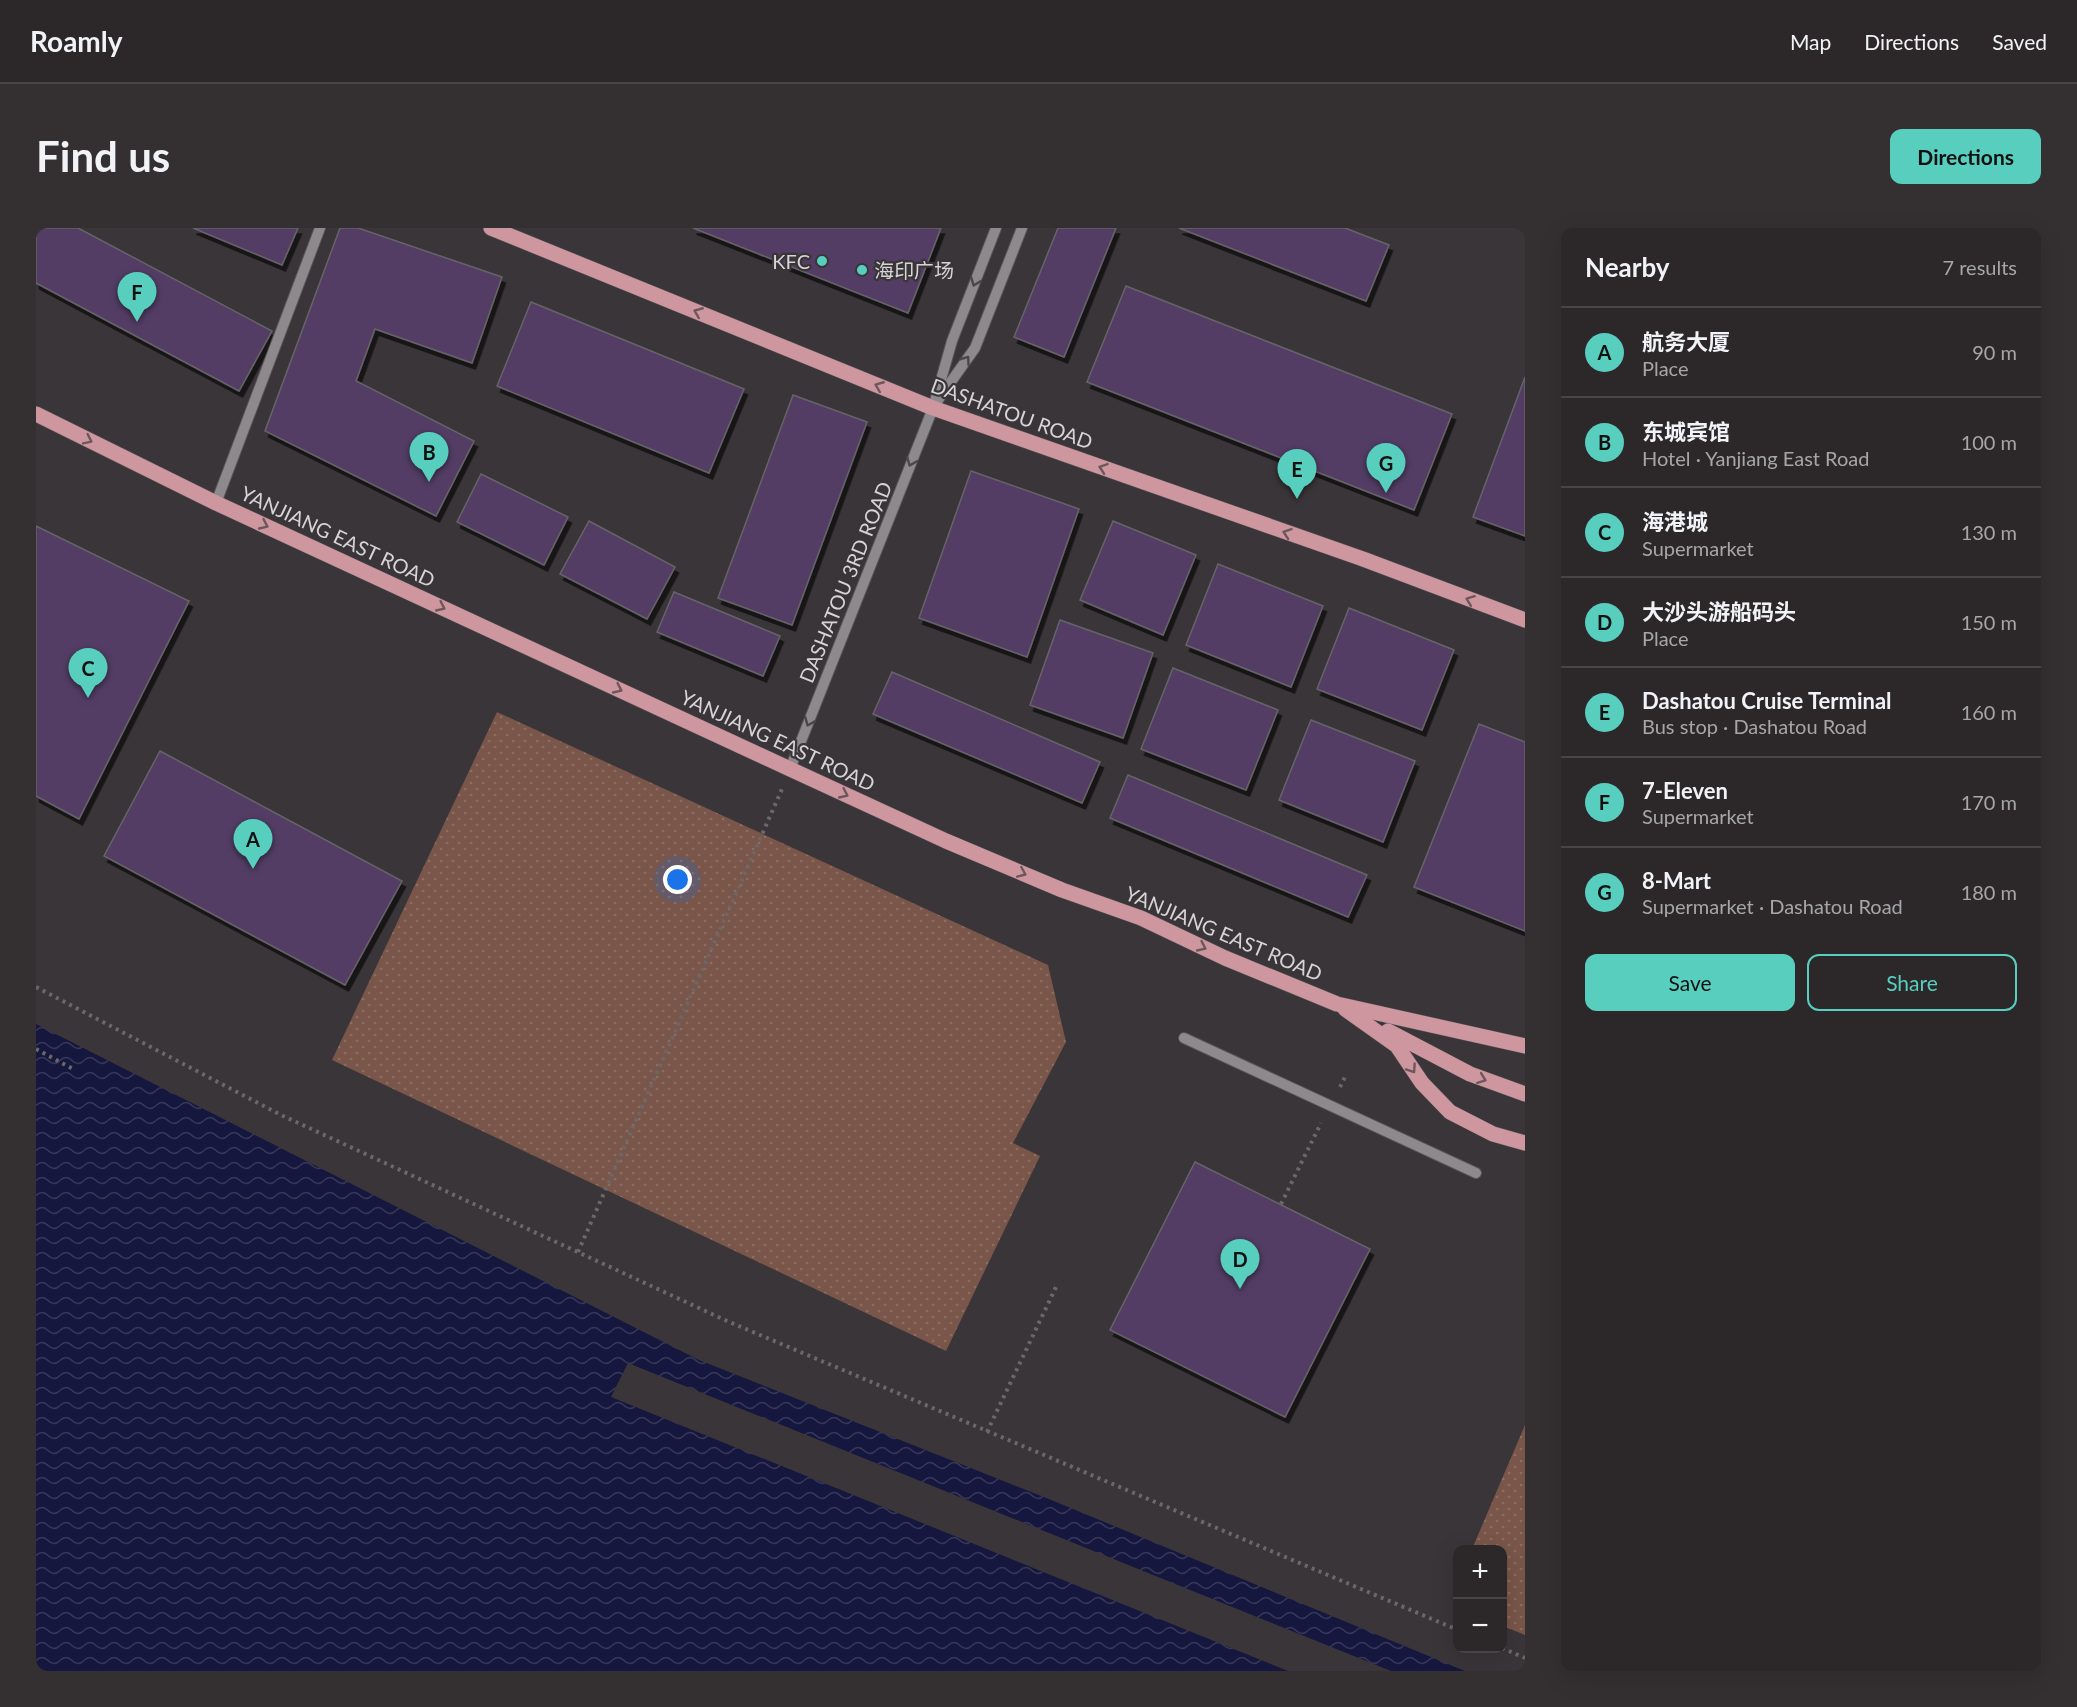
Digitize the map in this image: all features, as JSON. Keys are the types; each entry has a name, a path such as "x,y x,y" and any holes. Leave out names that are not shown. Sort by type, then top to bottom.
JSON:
{"main road":[{"name":"DASHATOU ROAD","path":"491,228 933,408 1353,556 1525,620"},
{"name":"YANJIANG EAST ROAD","path":"36,414 216,503 790,769 1062,891 1141,918 1225,958 1337,1004 1525,1046"},
{"path":"1337,1004 1470,1074 1519,1093"},
{"path":"1337,1004 1397,1046 1422,1083 1450,1112 1493,1134 1525,1143"}],"street":[{"path":"216,503 320,228"},
{"name":"DASHATOU 3RD ROAD","path":"790,769 933,408 952,341 996,228"},
{"name":"DASHATOU 3RD ROAD","path":"933,408 975,348 1022,228"},
{"path":"1184,1038 1476,1173"}],"path":[{"path":"578,1252 790,769"},
{"path":"36,987 281,1115 727,1321 1453,1628"},
{"path":"36,1049 73,1069"},
{"path":"1281,1204 1345,1077"},
{"path":"987,1432 1057,1285"},
{"path":"1507,1650 1525,1658"}],"shaded area":[{"path":"497,712 1048,965 1066,1042 1013,1143 1040,1156 946,1351 332,1060"},
{"path":"1525,1425 1525,1635 1507,1628 1507,1545 1474,1545"}],"water":[{"path":"36,1024 699,1360 1044,1497 1465,1671 36,1671"}],"pier":[{"path":"628,1363 1391,1671 1288,1671 611,1397"}],"building":[{"path":"36,228 78,228 272,331 239,391 36,283"},
{"path":"193,228 298,228 282,265"},
{"path":"340,228 358,228 502,277 472,363 375,329 356,381 474,441 436,516 265,431"},
{"name":"海印广场","path":"693,228 941,228 908,313"},
{"path":"1058,228 1116,228 1064,357 1014,337"},
{"path":"1179,228 1345,228 1389,245 1366,301"},
{"path":"1126,286 1452,414 1414,510 1087,382"},
{"path":"531,302 744,389 709,473 497,386"},
{"path":"1525,377 1525,536 1473,517"},
{"path":"793,395 867,422 792,625 718,598"},
{"path":"971,471 1079,509 1027,657 919,618"},
{"path":"481,474 568,517 544,565 457,522"},
{"path":"589,521 675,567 647,619 560,574"},
{"path":"1113,521 1196,555 1163,635 1080,600"},
{"path":"36,526 189,601 79,819 36,796"},
{"path":"1218,564 1323,606 1291,687 1186,645"},
{"path":"674,592 780,636 763,676 657,632"},
{"path":"1349,608 1454,650 1422,730 1317,689"},
{"path":"1060,620 1153,653 1123,738 1030,705"},
{"path":"1173,668 1278,710 1246,790 1141,749"},
{"path":"892,672 1100,762 1082,803 873,714"},
{"path":"1311,720 1415,761 1383,842 1279,800"},
{"path":"1479,724 1525,742 1525,931 1414,887"},
{"path":"160,751 402,881 345,985 104,856"},
{"path":"1128,775 1367,875 1348,917 1110,818"},
{"path":"1195,1162 1370,1249 1285,1417 1110,1330"}],"place":[{"name":"KFC","path":"822,261"},
{"name":"海印广场","path":"862,270"},
{"name":"7-Eleven","path":"137,322"},
{"name":"东城宾馆","path":"429,482"},
{"name":"8-Mart","path":"1386,493"},
{"name":"Dashatou Cruise Terminal","path":"1297,499"},
{"name":"海港城","path":"88,698"},
{"name":"航务大厦","path":"253,869"},
{"name":"大沙头游船码头","path":"1240,1289"}]}
